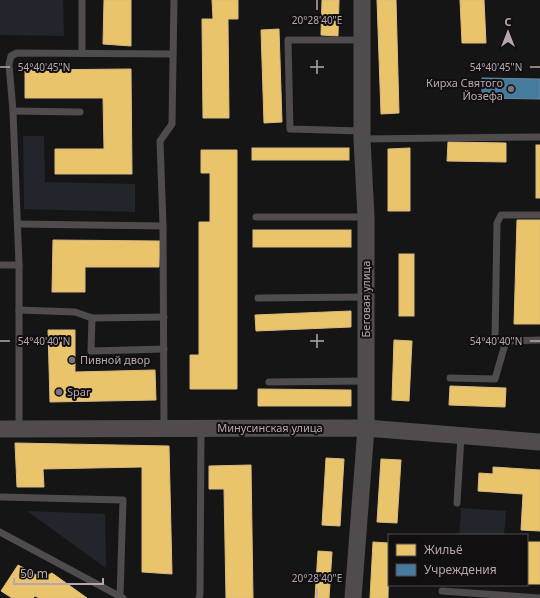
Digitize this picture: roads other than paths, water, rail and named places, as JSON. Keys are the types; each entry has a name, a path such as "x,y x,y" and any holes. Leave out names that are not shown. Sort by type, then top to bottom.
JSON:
{"street":[{"name":"Беговая улица","path":"353,598 366,428 366,217 362,135 362,0"},
{"name":"Минусинская улица","path":"0,429 366,428 540,442"}],"lane":[{"path":"82,0 82,53"},
{"path":"164,428 163,226 160,141 172,124 174,0"},
{"path":"362,40 288,40 290,129 362,135 540,137"},
{"path":"19,429 19,265 13,111 9,64 11,56 17,53 173,54"},
{"path":"13,111 80,112"},
{"path":"495,340 497,223 501,215 540,215"},
{"path":"256,217 366,217"},
{"path":"18,224 163,226"},
{"path":"0,265 19,265"},
{"path":"258,298 366,297"},
{"path":"19,310 75,312 92,318 164,316"},
{"path":"92,318 91,351 164,349"},
{"path":"474,339 506,341 540,340"},
{"path":"450,378 494,379 506,341"},
{"path":"269,382 366,381"},
{"path":"199,598 201,428"},
{"path":"457,503 461,436"},
{"path":"0,497 123,500 122,597 0,532"},
{"path":"442,591 540,598"}],"place":[{"name":"Кирха Святого Йозефа","path":"511,89"},
{"name":"Пивной двор","path":"72,360"},
{"name":"Spar","path":"59,392"}]}
